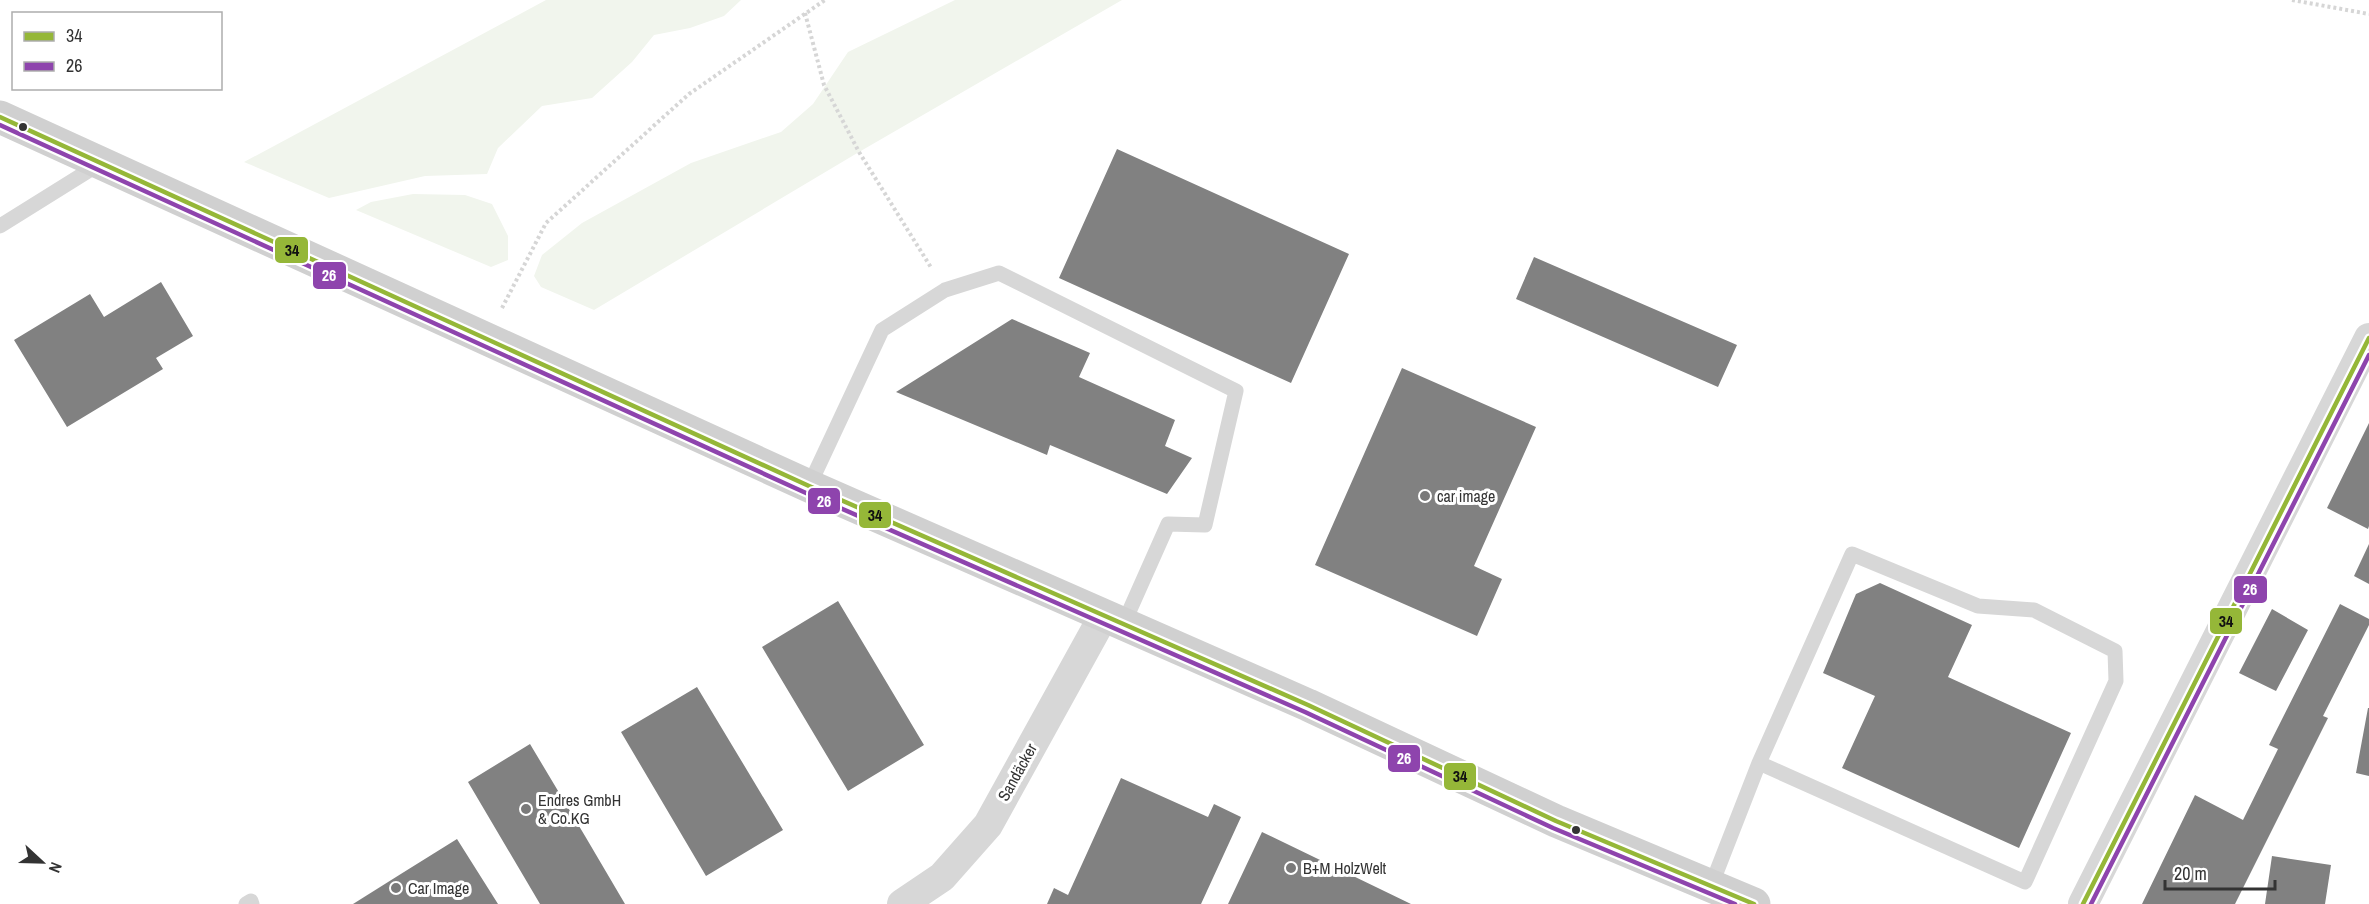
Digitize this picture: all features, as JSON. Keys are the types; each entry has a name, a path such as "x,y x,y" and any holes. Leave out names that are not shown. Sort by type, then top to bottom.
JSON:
{"street":[{"path":"0,117 486,341 809,486 1114,619 1556,821 1754,904"},
{"path":"2083,904 2369,338"},
{"name":"Sandäcker","path":"902,904 942,877 988,825 1114,619"}],"lane":[{"path":"0,226 101,163"},
{"path":"809,486 882,330 945,290 999,273 1236,391 1205,525 1168,524 1114,619"},
{"path":"1711,886 1759,763 1852,554 1978,606 2034,610 2115,651 2116,681 2025,882 1759,763"},
{"path":"246,904 251,901 252,904"}],"path":[{"path":"486,341 546,223 689,94 825,0"},
{"path":"2292,0 2369,14"},
{"path":"805,13 824,85 859,152 945,290"}],"shaded area":[{"path":"546,0 741,0 724,16 690,28 654,35 632,62 592,98 542,106 498,148 487,174 425,176 329,198 244,162"},
{"path":"955,0 1122,0 859,152 594,310 541,287 534,276 542,255 582,223 691,163 781,132 813,104 848,52"},
{"path":"413,194 465,195 492,204 508,236 508,260 491,267 356,210 371,202"}],"building":[{"path":"1117,149 1349,254 1291,383 1059,278"},
{"path":"1534,257 1737,345 1718,387 1516,299"},
{"path":"161,282 193,336 156,358 163,369 67,427 14,340 90,294 104,317"},
{"path":"1012,319 1090,353 1079,377 1175,420 1165,446 1192,458 1167,494 1050,445 1047,455 896,392"},
{"name":"car image","path":"1402,368 1536,427 1474,566 1502,579 1477,636 1315,565"},
{"path":"2369,423 2369,526 2368,529 2327,508"},
{"path":"2369,544 2369,584 2354,576"},
{"path":"1880,583 1972,625 1948,677 2071,733 2019,848 1842,768 1875,696 1823,673 1856,594"},
{"path":"838,601 924,745 848,791 762,647"},
{"path":"2340,604 2369,619 2369,625 2323,716 2328,718 2235,904 2142,904 2195,795 2243,820 2278,749 2269,745"},
{"path":"2272,609 2308,630 2276,691 2239,673"},
{"path":"697,687 783,830 706,876 621,732"},
{"path":"2369,708 2369,776 2356,773"},
{"name":"Endres GmbH & Co.KG","path":"530,744 625,904 540,904 468,782"},
{"path":"1121,778 1208,817 1214,804 1241,817 1201,904 1047,904 1054,888 1068,895"},
{"name":"B+M HolzWelt","path":"1262,832 1411,904 1228,904"},
{"path":"457,839 498,904 353,904 404,872"},
{"path":"2272,856 2331,865 2325,904 2265,904"}],"transit line":[{"name":"34","path":"0,117 809,486 1308,705 1556,821 1754,904"},
{"name":"26","path":"0,125 806,493 1305,712 1553,828 1735,904"},
{"name":"34","path":"2083,904 2369,338"},
{"name":"26","path":"2091,904 2369,355"}],"place":[{"name":"car image","path":"1425,496"},
{"name":"Endres GmbH & Co.KG","path":"526,809"},
{"name":"B+M HolzWelt","path":"1291,868"},
{"name":"Car Image","path":"396,888"}]}
